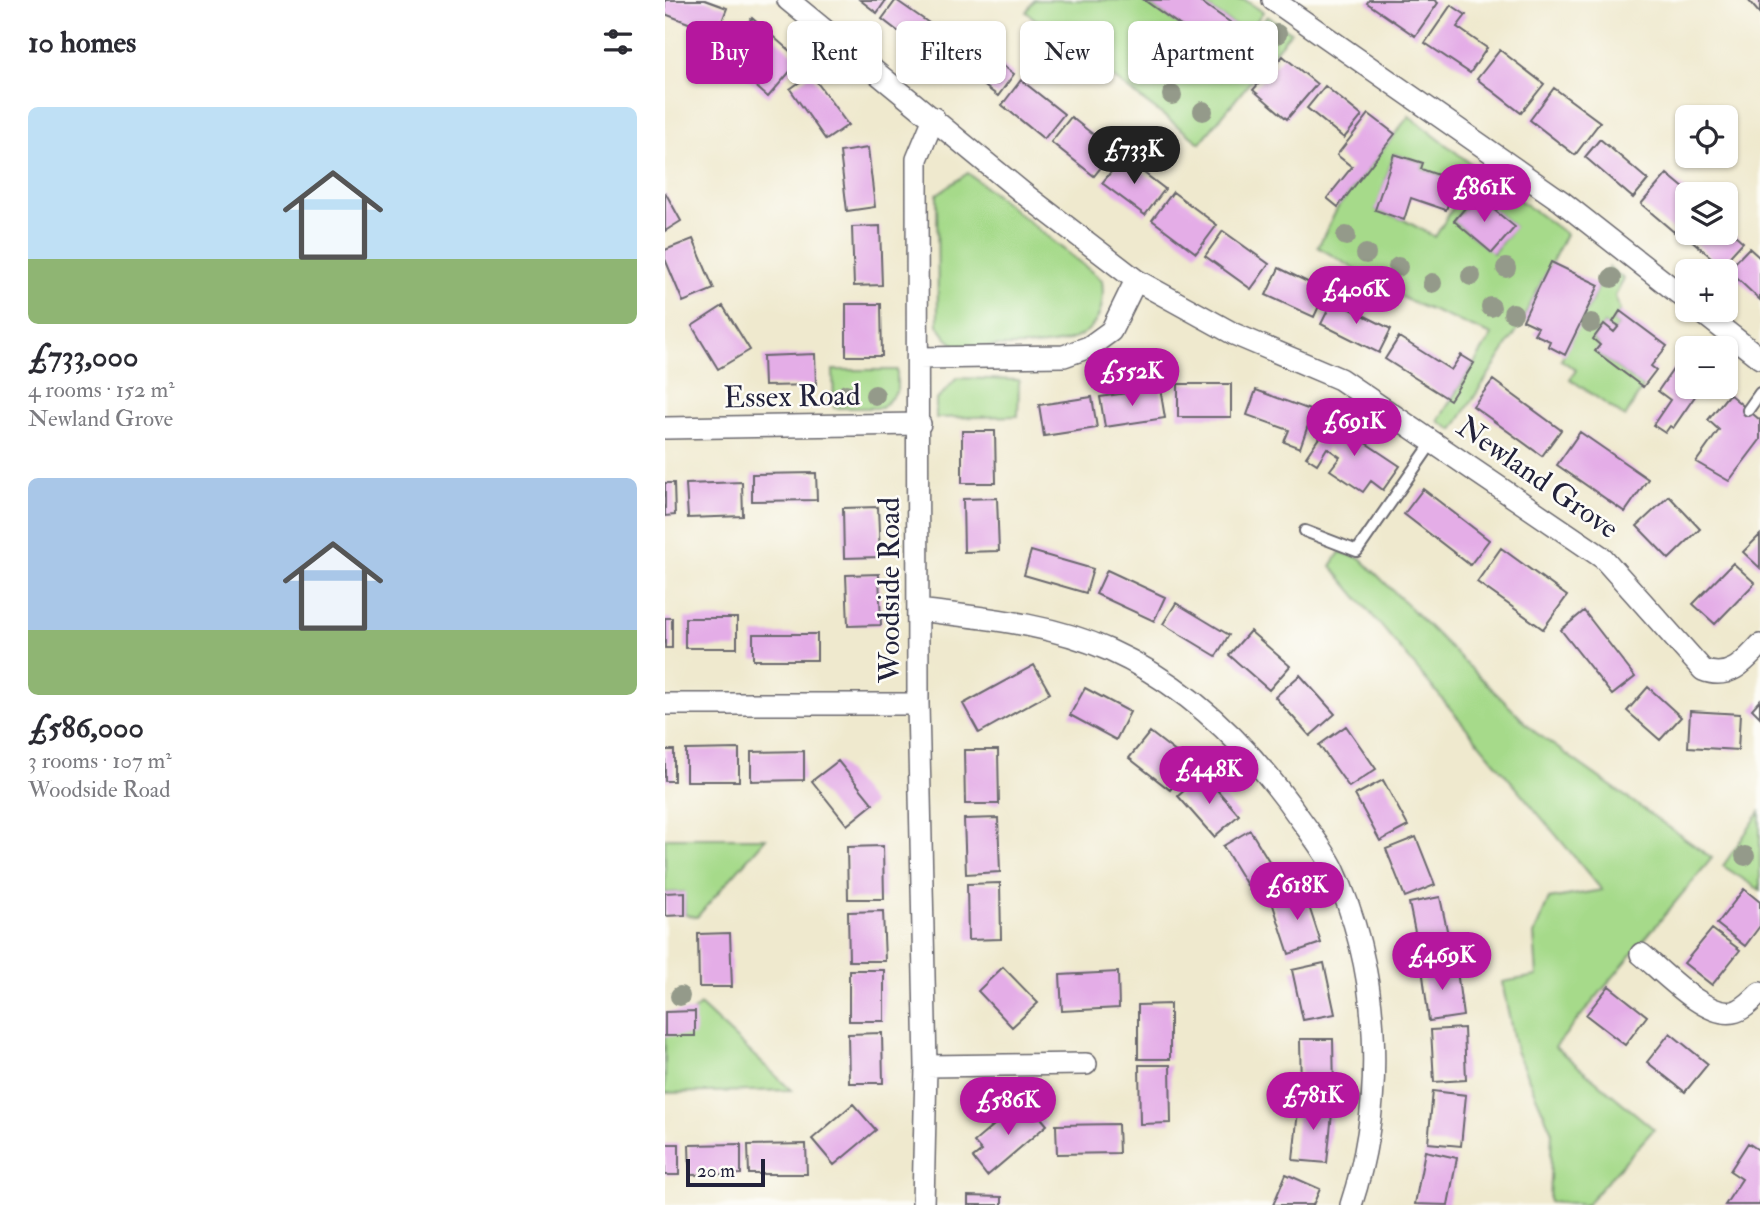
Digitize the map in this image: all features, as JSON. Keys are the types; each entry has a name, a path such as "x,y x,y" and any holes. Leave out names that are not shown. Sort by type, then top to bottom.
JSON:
{"street":[{"name":"Newland Grove","path":"788,0 1023,193 1136,280 1234,334 1341,379 1603,558 1703,670 1716,675 1739,668 1760,645"},
{"path":"1273,0 1561,201 1675,291"},
{"name":"Woodside Road","path":"923,1205 926,1066 918,704 920,424 917,159 934,118"},
{"path":"918,358 1064,356 1089,347 1111,331 1136,280"},
{"path":"1714,322 1760,358"},
{"name":"Essex Road","path":"665,428 920,424"},
{"path":"918,610 1002,620 1060,633 1109,650 1161,679 1201,708 1272,778 1332,867 1352,918 1362,963 1375,1064 1363,1163 1351,1205"},
{"path":"665,704 918,704"},
{"path":"1641,954 1712,1012 1731,1013 1742,1009 1760,993"},
{"path":"926,1066 1086,1064"}],"lane":[{"path":"1748,410 1760,393"},
{"path":"1305,531 1357,551 1434,440"}],"green space":[{"path":"1034,0 1144,0 1174,21 1128,21 1128,84 1248,84 1200,143 1114,78 1114,21 1038,21 1026,12"},
{"path":"1209,0 1245,0 1263,12 1256,21 1228,21 1205,5"},
{"path":"1278,23 1291,32 1278,48"},
{"path":"1409,116 1471,164 1452,192 1455,181 1421,169 1423,163 1394,154 1376,210 1404,220 1435,237 1464,190 1476,195 1489,178 1566,234 1518,329 1453,430 1438,421 1492,335 1411,302 1318,247 1338,207","holes":["1476,195 1514,227 1493,253 1454,221"]},
{"path":"968,173 1102,280 1102,303 1097,320 1086,332 1055,344 971,348 956,345 943,334 938,325 937,194"},
{"path":"1609,267 1624,279 1615,296 1620,311 1613,322 1619,326 1614,332 1604,324 1593,339 1600,345 1596,352 1643,387 1625,417 1570,379 1576,370 1561,360"},
{"path":"833,370 897,370 897,391 882,408 834,408"},
{"path":"957,378 1019,380 1018,416 936,418 936,401"},
{"path":"1340,552 1360,558 1535,732 1712,858 1555,1047 1654,1129 1586,1205 1549,1202 1552,1132 1516,1051 1502,982 1537,976 1534,934 1549,899 1602,890 1331,566"},
{"path":"1760,812 1760,890 1723,866"},
{"path":"665,838 766,838 697,917 685,915 684,892 665,893"},
{"path":"700,1005 791,1090 665,1093 665,1036"}],"building":[{"path":"665,0 705,0 727,8 722,21 686,22 665,14"},
{"path":"860,0 886,0 877,13"},
{"path":"896,0 926,21 896,21 896,30 882,19"},
{"path":"1144,0 1198,0 1228,21 1174,21"},
{"path":"1369,0 1434,0 1438,3 1415,36 1367,3"},
{"path":"1748,0 1760,0 1760,14"},
{"path":"1451,5 1466,15 1457,27 1487,48 1470,73 1425,43"},
{"path":"773,36 787,49 787,75 768,97 753,84 773,84"},
{"path":"1500,50 1544,84 1521,113 1477,79"},
{"path":"1283,56 1317,84 1287,119 1253,90 1258,84 1278,84 1278,62"},
{"path":"1006,68 1014,74 998,96 982,84 1006,84"},
{"path":"1020,81 1020,84 1026,84 1064,114 1044,139 1002,105"},
{"path":"797,84 818,84 848,125 826,140 790,89"},
{"path":"1325,86 1362,116 1344,138 1307,108"},
{"path":"1554,88 1600,122 1575,155 1530,120"},
{"path":"1369,114 1395,134 1338,207 1327,198 1352,167 1337,155"},
{"path":"1071,117 1114,151 1094,176 1051,142"},
{"path":"1600,139 1648,180 1633,198 1585,157"},
{"path":"868,148 875,207 847,211 840,152"},
{"path":"1394,154 1423,163 1421,169 1456,181 1446,210 1411,198 1404,220 1375,210"},
{"path":"1123,157 1165,189 1145,215 1102,183"},
{"path":"1667,174 1677,182 1675,231 1674,232 1641,204"},
{"path":"665,192 681,221 665,231"},
{"path":"1173,192 1217,225 1196,253 1152,220"},
{"path":"1476,195 1515,227 1492,253 1454,221"},
{"path":"880,226 882,285 854,286 852,227"},
{"path":"1223,231 1269,264 1251,289 1205,256"},
{"path":"1738,238 1743,242 1727,259 1713,259 1697,245 1738,245"},
{"path":"693,239 714,289 683,302 665,259 665,250"},
{"path":"1749,248 1760,258 1760,300 1738,279 1738,260"},
{"path":"1551,262 1599,285 1565,355 1548,346 1550,341 1534,334 1538,327 1523,320"},
{"path":"1279,268 1326,291 1314,317 1266,295"},
{"path":"1333,300 1391,329 1379,353 1321,324"},
{"path":"846,304 881,304 882,356 846,356"},
{"path":"723,306 750,350 718,369 692,326"},
{"path":"1620,311 1667,346 1651,366 1656,370 1643,387 1595,351 1600,345 1593,339 1604,324 1614,332 1619,326 1613,322"},
{"path":"1399,337 1451,370 1461,355 1474,363 1450,400 1385,359"},
{"path":"815,354 816,385 764,386 763,356"},
{"path":"1675,367 1675,399 1693,399 1673,428 1670,426 1665,433 1653,425 1670,400 1658,391"},
{"path":"1493,380 1561,430 1542,456 1473,406"},
{"path":"1178,384 1231,384 1231,417 1178,417"},
{"path":"1160,388 1165,418 1105,427 1100,397"},
{"path":"1256,390 1313,411 1300,448 1284,442 1289,430 1247,415"},
{"path":"1092,397 1097,428 1044,436 1039,405"},
{"path":"1725,399 1735,399 1760,420 1760,440 1729,481 1696,462 1719,430 1708,420"},
{"path":"1331,420 1400,466 1383,490 1371,481 1363,492 1330,470 1340,457 1327,448 1317,464 1306,457"},
{"path":"962,431 995,431 996,483 962,483"},
{"path":"1580,432 1648,479 1625,512 1557,465"},
{"path":"816,473 817,500 752,501 752,474"},
{"path":"742,482 743,516 688,518 686,484"},
{"path":"665,483 674,483 675,515 665,516"},
{"path":"1423,489 1489,540 1470,565 1404,514"},
{"path":"1669,496 1700,529 1669,559 1637,526"},
{"path":"997,498 999,551 964,552 963,499"},
{"path":"878,507 880,557 844,558 843,508"},
{"path":"1760,535 1760,568 1743,552"},
{"path":"1501,548 1567,596 1543,629 1477,582"},
{"path":"1031,551 1093,569 1086,593 1024,575"},
{"path":"1733,563 1755,583 1715,624 1693,604"},
{"path":"1107,570 1165,597 1154,621 1096,594"},
{"path":"879,574 881,625 848,626 846,575"},
{"path":"1176,603 1229,635 1216,656 1163,624"},
{"path":"1584,611 1635,677 1612,695 1561,630"},
{"path":"665,618 672,618 672,648 665,648"},
{"path":"685,618 737,618 737,648 685,648"},
{"path":"1250,631 1290,666 1269,690 1229,655"},
{"path":"753,634 817,634 817,660 753,660"},
{"path":"1034,665 1050,693 979,733 963,704"},
{"path":"1300,675 1335,714 1310,736 1275,697"},
{"path":"1648,687 1681,717 1660,740 1627,711"},
{"path":"1085,688 1130,712 1116,740 1070,715"},
{"path":"1760,700 1760,717 1752,709"},
{"path":"1690,711 1740,714 1738,750 1688,747"},
{"path":"1346,726 1376,769 1349,787 1319,745"},
{"path":"1150,732 1191,764 1170,790 1129,758"},
{"path":"739,749 739,781 686,781 686,750"},
{"path":"665,750 674,750 674,781 665,781"},
{"path":"964,750 998,750 999,804 965,804"},
{"path":"804,751 804,780 751,781 751,752"},
{"path":"838,761 873,804 847,825 812,781"},
{"path":"1203,774 1239,815 1214,837 1178,796"},
{"path":"1383,780 1408,826 1380,841 1355,795"},
{"path":"998,818 1000,872 966,874 964,819"},
{"path":"1250,830 1277,874 1250,890 1223,846"},
{"path":"1416,837 1435,885 1405,897 1386,849"},
{"path":"883,846 884,899 848,899 847,847"},
{"path":"1000,883 1001,939 968,940 967,884"},
{"path":"1744,889 1760,902 1760,926 1745,946 1717,924"},
{"path":"1304,891 1321,943 1289,954 1272,902"},
{"path":"685,892 685,915 665,916 665,893"},
{"path":"1440,897 1451,949 1420,956 1409,903"},
{"path":"883,911 885,961 849,961 848,912"},
{"path":"1712,929 1740,950 1712,985 1684,963"},
{"path":"730,933 732,987 699,987 698,934"},
{"path":"1324,963 1335,1014 1303,1020 1292,970"},
{"path":"1456,963 1463,1016 1429,1021 1422,968"},
{"path":"1003,967 1038,1003 1012,1027 978,991"},
{"path":"849,970 884,970 884,1021 849,1021"},
{"path":"1118,972 1119,1008 1062,1011 1060,975"},
{"path":"1609,986 1647,1016 1625,1045 1586,1015"},
{"path":"1170,1004 1170,1059 1138,1059 1138,1005"},
{"path":"695,1011 695,1036 665,1036 665,1012"},
{"path":"1464,1028 1466,1080 1434,1082 1431,1030"},
{"path":"882,1033 883,1083 849,1083 848,1034"},
{"path":"1670,1033 1708,1064 1685,1092 1647,1062"},
{"path":"1300,1039 1333,1039 1334,1090 1301,1091"},
{"path":"1139,1065 1170,1065 1171,1123 1140,1124"},
{"path":"1433,1091 1466,1095 1461,1146 1428,1143"},
{"path":"1025,1099 1047,1125 987,1176 973,1158 982,1151 974,1142"},
{"path":"1299,1100 1333,1103 1327,1163 1293,1160"},
{"path":"853,1104 876,1130 834,1165 812,1139"},
{"path":"1118,1124 1119,1153 1057,1154 1056,1125"},
{"path":"1748,1143 1760,1151 1760,1205 1725,1205 1742,1179 1730,1171"},
{"path":"665,1144 679,1144 679,1175 665,1175"},
{"path":"741,1144 741,1174 690,1175 689,1145"},
{"path":"806,1144 807,1174 749,1174 748,1145"},
{"path":"1425,1151 1457,1158 1448,1205 1415,1204"},
{"path":"1286,1174 1320,1189 1313,1205 1273,1205"},
{"path":"968,1196 1002,1197 1002,1205 968,1205"}]}
